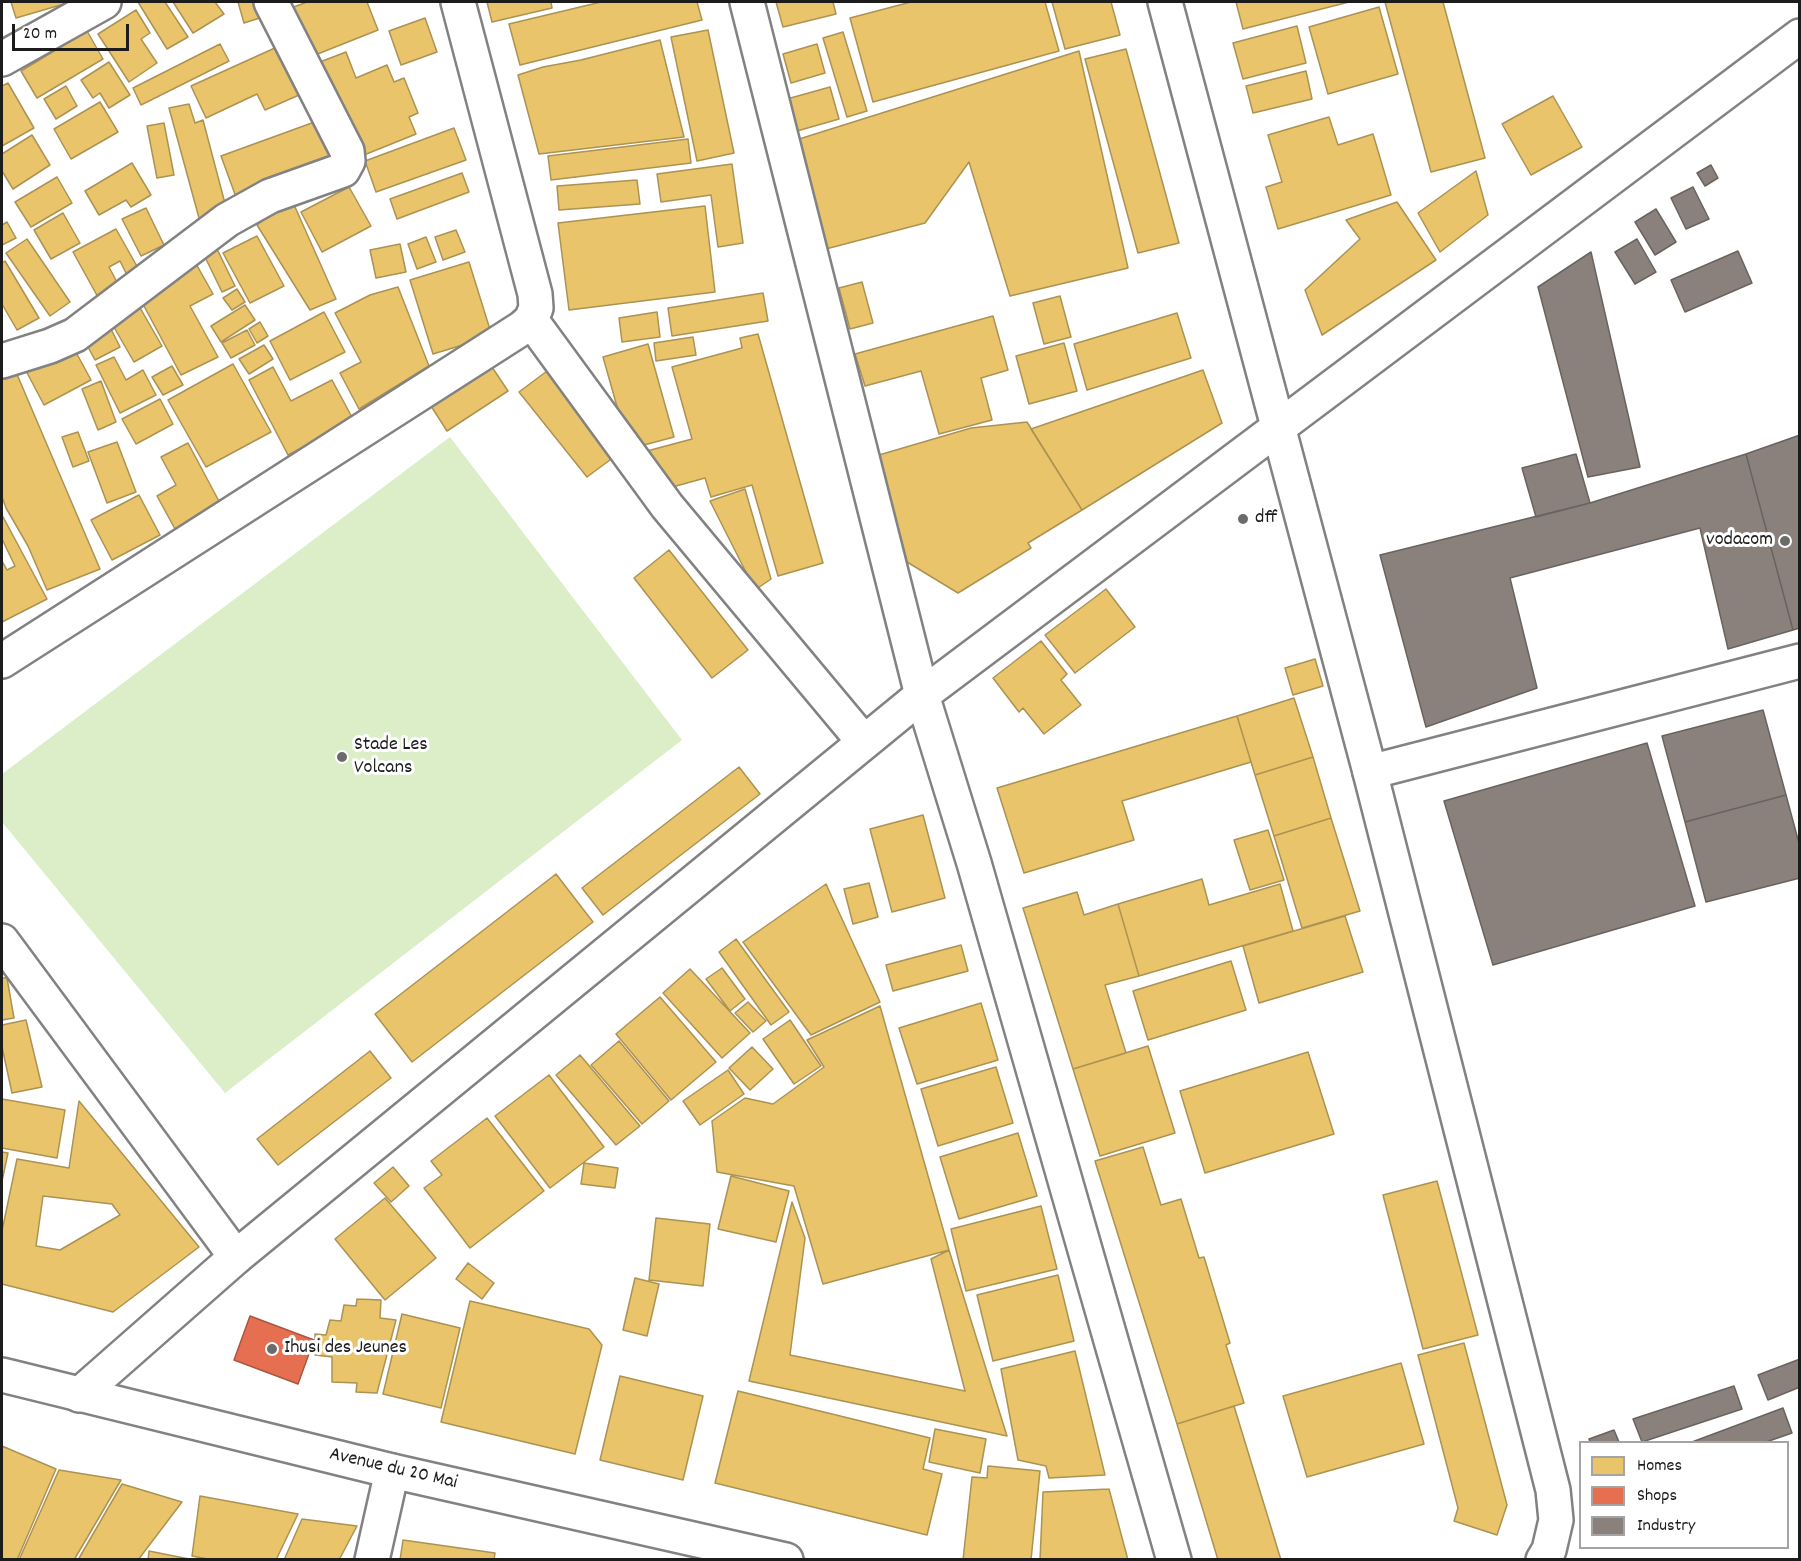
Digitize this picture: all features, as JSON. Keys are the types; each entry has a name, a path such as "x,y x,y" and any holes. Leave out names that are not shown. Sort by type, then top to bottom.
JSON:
{"main road":[{"path":"2,59 104,2"},
{"path":"2,361 50,346 75,334 227,220 270,196 343,170 348,162 347,151 271,2"},
{"path":"2,661 522,328 531,320 536,308 535,294 458,2"},
{"path":"747,2 922,695 974,863 1174,1560"},
{"path":"1165,2 1370,772 1553,1490 1556,1520 1549,1550 1543,1560"},
{"path":"79,1395 236,1257 922,695 1800,36"},
{"path":"531,320 667,506 864,742"},
{"path":"1370,772 1800,661"},
{"path":"2,942 236,1257"},
{"name":"Avenue du 20 Mai","path":"2,1375 392,1471 786,1560"},
{"path":"372,1560 392,1471"}],"green space":[{"name":"Stade Les Volcans","path":"450,437 682,740 225,1093 2,822 2,774"}],"building: Homes":[{"path":"11,2 63,2 64,4 16,18"},
{"path":"138,2 165,2 188,37 167,49"},
{"path":"173,2 215,2 224,14 193,33"},
{"path":"238,2 259,2 263,17 244,23"},
{"path":"307,2 367,2 378,30 305,59 286,10"},
{"path":"487,2 551,2 552,8 492,22"},
{"path":"601,2 697,2 702,20 520,65 509,24"},
{"path":"776,2 833,2 836,14 783,27"},
{"path":"911,2 1045,2 1059,51 873,102 850,18"},
{"path":"1052,2 1111,2 1120,35 1065,49"},
{"path":"1236,2 1349,2 1243,29"},
{"path":"1385,2 1443,2 1485,158 1431,172"},
{"path":"1379,7 1398,74 1328,94 1309,27"},
{"path":"136,10 150,33 141,39 157,63 129,82 98,34"},
{"path":"425,18 437,52 401,65 389,31"},
{"path":"1297,26 1306,63 1243,79 1233,43"},
{"path":"708,30 734,153 697,161 671,37"},
{"path":"87,31 103,59 37,98 21,71"},
{"path":"843,32 867,111 847,117 823,38"},
{"path":"660,40 684,137 539,154 518,75"},
{"path":"220,44 229,61 141,105 133,88"},
{"path":"817,44 825,73 791,83 783,54"},
{"path":"277,47 299,95 265,110 257,94 206,118 191,86"},
{"path":"1126,49 1179,243 1138,253 1085,59"},
{"path":"1079,51 1128,268 1010,296 969,162 925,223 822,250 796,140"},
{"path":"346,52 356,78 387,65 394,82 404,78 418,113 409,117 416,134 359,157 320,62"},
{"path":"109,62 130,95 109,108 100,93 93,98 81,80"},
{"path":"1306,71 1312,99 1253,113 1246,86"},
{"path":"8,83 34,128 2,146 2,86"},
{"path":"66,86 77,106 56,119 44,99"},
{"path":"830,87 839,119 797,131 787,99"},
{"path":"1553,96 1582,147 1531,175 1502,124"},
{"path":"100,102 118,132 71,159 54,129"},
{"path":"189,104 195,123 203,120 227,211 199,218 169,108"},
{"path":"1329,117 1338,145 1373,134 1391,195 1278,229 1266,187 1282,182 1268,135"},
{"path":"320,120 335,162 236,197 221,156"},
{"path":"164,123 174,175 157,178 147,126"},
{"path":"454,128 466,160 376,192 365,161"},
{"path":"32,135 50,165 13,189 2,171 2,154"},
{"path":"688,139 691,163 551,180 548,156"},
{"path":"132,163 151,195 131,207 126,200 99,215 85,191"},
{"path":"732,164 743,243 718,247 711,195 661,202 657,174"},
{"path":"1476,171 1488,215 1440,252 1418,213"},
{"path":"462,173 469,192 397,219 390,199"},
{"path":"57,177 72,203 31,227 15,202"},
{"path":"637,180 640,204 559,210 557,186"},
{"path":"349,187 371,226 322,252 301,212"},
{"path":"291,198 336,299 310,310 257,225"},
{"path":"1397,202 1436,260 1322,335 1305,290 1360,239 1346,220"},
{"path":"705,206 715,292 569,310 558,223"},
{"path":"146,208 164,245 141,256 122,219"},
{"path":"63,213 80,243 51,259 34,230"},
{"path":"7,222 16,238 2,245 2,225"},
{"path":"116,229 138,268 127,275 120,261 109,267 120,288 99,299 73,252"},
{"path":"456,230 465,252 443,260 435,237"},
{"path":"257,236 284,286 250,303 223,253"},
{"path":"426,237 436,262 417,269 408,244"},
{"path":"27,239 70,302 50,316 6,253"},
{"path":"400,244 406,272 376,278 370,250"},
{"path":"217,249 235,286 222,292 204,255"},
{"path":"5,261 39,318 17,330 2,304 2,263"},
{"path":"195,262 213,294 190,306 218,357 181,375 137,293"},
{"path":"469,262 492,336 433,354 410,280"},
{"path":"862,282 873,323 850,329 839,288"},
{"path":"398,287 429,366 359,409 340,373 361,362 335,313 370,295"},
{"path":"237,289 245,302 232,310 223,298"},
{"path":"763,293 768,321 672,336 668,308"},
{"path":"1060,296 1071,337 1044,344 1033,303"},
{"path":"245,305 255,320 221,342 211,326"},
{"path":"139,306 162,346 134,362 111,322"},
{"path":"324,312 345,352 290,380 270,341"},
{"path":"657,312 660,337 622,342 619,318"},
{"path":"1177,313 1191,358 1087,390 1074,344"},
{"path":"993,316 1008,370 981,378 992,420 939,434 921,371 865,386 855,354"},
{"path":"260,322 268,336 257,343 249,329"},
{"path":"108,323 120,347 95,360 82,336"},
{"path":"247,330 255,345 231,358 222,343"},
{"path":"758,334 823,563 778,576 752,485 711,497 705,478 658,491 647,451 692,439 672,367 742,348 740,338"},
{"path":"693,337 696,355 656,361 654,343"},
{"path":"71,343 91,380 44,405 24,367"},
{"path":"1064,343 1077,391 1029,404 1016,356"},
{"path":"648,344 674,437 629,449 603,357"},
{"path":"264,345 273,359 249,374 239,359"},
{"path":"114,357 126,380 143,370 156,395 120,413 96,365"},
{"path":"233,364 271,432 206,467 168,400"},
{"path":"13,365 100,569 47,590 28,546 2,497 2,370"},
{"path":"172,366 183,385 163,395 152,377"},
{"path":"273,367 291,401 332,380 354,421 288,455 249,380"},
{"path":"492,367 508,391 447,431 431,406"},
{"path":"551,368 618,454 587,477 519,392"},
{"path":"1203,370 1222,423 1082,510 1031,429"},
{"path":"101,381 116,422 98,430 82,389"},
{"path":"160,399 173,424 136,444 122,419"},
{"path":"1027,422 1082,510 1028,543 1031,548 958,593 907,562 879,455 971,428"},
{"path":"78,432 89,461 73,467 62,437"},
{"path":"117,442 136,492 107,503 88,452"},
{"path":"188,443 221,505 175,529 157,496 176,485 161,457"},
{"path":"745,489 771,579 755,590 710,501"},
{"path":"139,495 160,535 112,560 91,520"},
{"path":"2,515 47,599 2,622 2,561 7,570 15,566 2,539"},
{"path":"669,550 748,650 712,678 634,578"},
{"path":"1106,589 1135,627 1075,673 1045,635"},
{"path":"1041,641 1067,674 1061,680 1081,705 1044,734 1023,708 1019,712 993,678"},
{"path":"1315,659 1323,686 1293,695 1285,668"},
{"path":"1294,698 1313,757 1255,775 1237,716"},
{"path":"1237,716 1251,762 1122,801 1134,840 1024,873 997,788"},
{"path":"1313,757 1331,818 1274,836 1255,775"},
{"path":"739,767 760,794 603,915 582,888"},
{"path":"923,815 945,898 892,912 870,829"},
{"path":"1331,818 1360,911 1302,928 1274,836"},
{"path":"1268,830 1284,880 1250,890 1234,840"},
{"path":"556,874 593,922 412,1062 375,1014"},
{"path":"1202,879 1209,905 1280,884 1293,931 1139,976 1118,904"},
{"path":"869,883 878,917 853,924 844,889"},
{"path":"826,884 880,1002 811,1035 743,942"},
{"path":"1077,892 1084,915 1118,904 1139,976 1105,985 1126,1053 1073,1069 1023,908"},
{"path":"1345,916 1363,972 1259,1003 1243,946"},
{"path":"736,939 789,1012 771,1025 719,952"},
{"path":"961,945 968,971 893,991 886,965"},
{"path":"1231,961 1246,1010 1148,1040 1133,991"},
{"path":"722,968 745,999 730,1011 706,979"},
{"path":"690,969 750,1033 722,1058 663,993"},
{"path":"2,978 7,978 14,1018 2,1020"},
{"path":"660,997 716,1062 671,1100 616,1034"},
{"path":"748,1002 766,1021 753,1032 735,1013"},
{"path":"981,1003 998,1060 917,1084 899,1028"},
{"path":"880,1006 949,1250 823,1284 794,1186 717,1172 712,1121 745,1098 773,1104 824,1067 807,1040"},
{"path":"26,1020 42,1087 12,1093 2,1047 2,1025"},
{"path":"790,1020 821,1066 794,1084 763,1039"},
{"path":"619,1041 669,1101 642,1124 591,1065"},
{"path":"1148,1046 1175,1133 1100,1156 1073,1069"},
{"path":"752,1047 773,1069 750,1090 729,1068"},
{"path":"370,1051 391,1078 278,1165 257,1139"},
{"path":"1308,1052 1334,1134 1205,1173 1180,1091"},
{"path":"580,1055 640,1126 616,1145 556,1075"},
{"path":"996,1067 1013,1123 938,1146 921,1089"},
{"path":"728,1070 744,1094 700,1125 683,1101"},
{"path":"549,1075 604,1147 550,1188 495,1116"},
{"path":"2,1099 65,1110 57,1158 2,1148"},
{"path":"79,1101 199,1247 113,1312 2,1284 2,1231 17,1159 69,1168","holes":["43,1196 112,1204 120,1215 60,1250 36,1246"]},
{"path":"487,1118 544,1191 470,1248 424,1188 442,1175 431,1161"},
{"path":"1018,1133 1037,1196 959,1219 940,1157"},
{"path":"1143,1147 1161,1205 1181,1199 1199,1258 1204,1257 1230,1343 1226,1345 1244,1403 1177,1424 1095,1161"},
{"path":"2,1152 8,1153 2,1181"},
{"path":"584,1163 618,1168 615,1188 581,1184"},
{"path":"393,1167 409,1186 391,1202 374,1183"},
{"path":"731,1176 789,1191 776,1242 718,1229"},
{"path":"1437,1181 1478,1335 1423,1349 1383,1195"},
{"path":"385,1198 436,1258 385,1300 335,1239"},
{"path":"792,1202 805,1238 790,1355 965,1391 931,1259 949,1250 1007,1436 749,1381"},
{"path":"1041,1206 1057,1269 966,1291 951,1229"},
{"path":"656,1218 710,1224 703,1286 649,1280"},
{"path":"468,1263 494,1283 482,1299 456,1279"},
{"path":"1058,1275 1074,1341 993,1361 977,1295"},
{"path":"635,1278 659,1284 647,1336 623,1330"},
{"path":"357,1299 381,1300 380,1318 396,1320 377,1393 356,1392 357,1383 332,1382 332,1357 315,1355 315,1334 326,1335 330,1320 341,1321 344,1305 356,1306"},
{"path":"470,1301 589,1329 602,1345 575,1454 441,1422"},
{"path":"402,1314 460,1328 441,1408 383,1394"},
{"path":"1464,1343 1507,1505 1497,1535 1454,1521 1458,1508 1418,1355"},
{"path":"1075,1351 1105,1475 1049,1478 1046,1466 1018,1460 1001,1369"},
{"path":"1401,1363 1424,1444 1307,1477 1283,1396"},
{"path":"620,1376 703,1396 683,1480 600,1460"},
{"path":"738,1391 930,1438 923,1469 942,1474 927,1535 715,1483"},
{"path":"1234,1406 1281,1560 1218,1560 1177,1424"},
{"path":"935,1429 986,1439 980,1473 929,1462"},
{"path":"2,1446 56,1469 17,1560 2,1560"},
{"path":"988,1466 1040,1471 1031,1560 963,1560 972,1477 987,1478"},
{"path":"59,1470 121,1480 74,1560 19,1560"},
{"path":"122,1484 182,1502 138,1560 78,1560"},
{"path":"1109,1489 1128,1560 1040,1560 1043,1492"},
{"path":"200,1496 298,1514 276,1560 213,1560 192,1556"},
{"path":"302,1519 357,1526 339,1560 284,1560"},
{"path":"403,1540 495,1553 494,1560 400,1560"},
{"path":"149,1551 194,1560 148,1560"}],"building: Shops":[{"path":"250,1316 314,1340 298,1384 234,1360"}],"building: Industry":[{"path":"1711,165 1718,178 1705,186 1697,173"},
{"path":"1693,187 1709,219 1686,229 1671,198"},
{"path":"1656,209 1676,242 1655,255 1635,222"},
{"path":"1637,239 1656,272 1635,284 1615,252"},
{"path":"1738,251 1752,283 1685,312 1671,280"},
{"path":"1591,252 1640,467 1588,477 1538,287"},
{"name":"vodacom","path":"1800,435 1800,628 1793,630 1746,454"},
{"path":"1576,454 1590,503 1536,517 1522,468"},
{"path":"1746,454 1793,630 1728,649 1700,528 1510,578 1537,688 1426,727 1380,555 1590,503"},
{"path":"1763,710 1786,795 1685,822 1662,736"},
{"path":"1647,743 1695,906 1493,965 1444,801"},
{"path":"1786,795 1800,847 1800,878 1706,902 1685,822"},
{"path":"1800,1359 1800,1387 1768,1400 1758,1375"},
{"path":"1734,1386 1742,1409 1645,1441 1642,1441 1633,1419"},
{"path":"1783,1408 1792,1433 1769,1441 1695,1441"},
{"path":"1614,1430 1619,1441 1590,1441 1589,1439"}],"place":[{"name":"dff","path":"1243,519"},
{"name":"vodacom","path":"1785,541"},
{"name":"Stade Les Volcans","path":"342,757"},
{"name":"Ihusi des Jeunes","path":"272,1349"}]}
